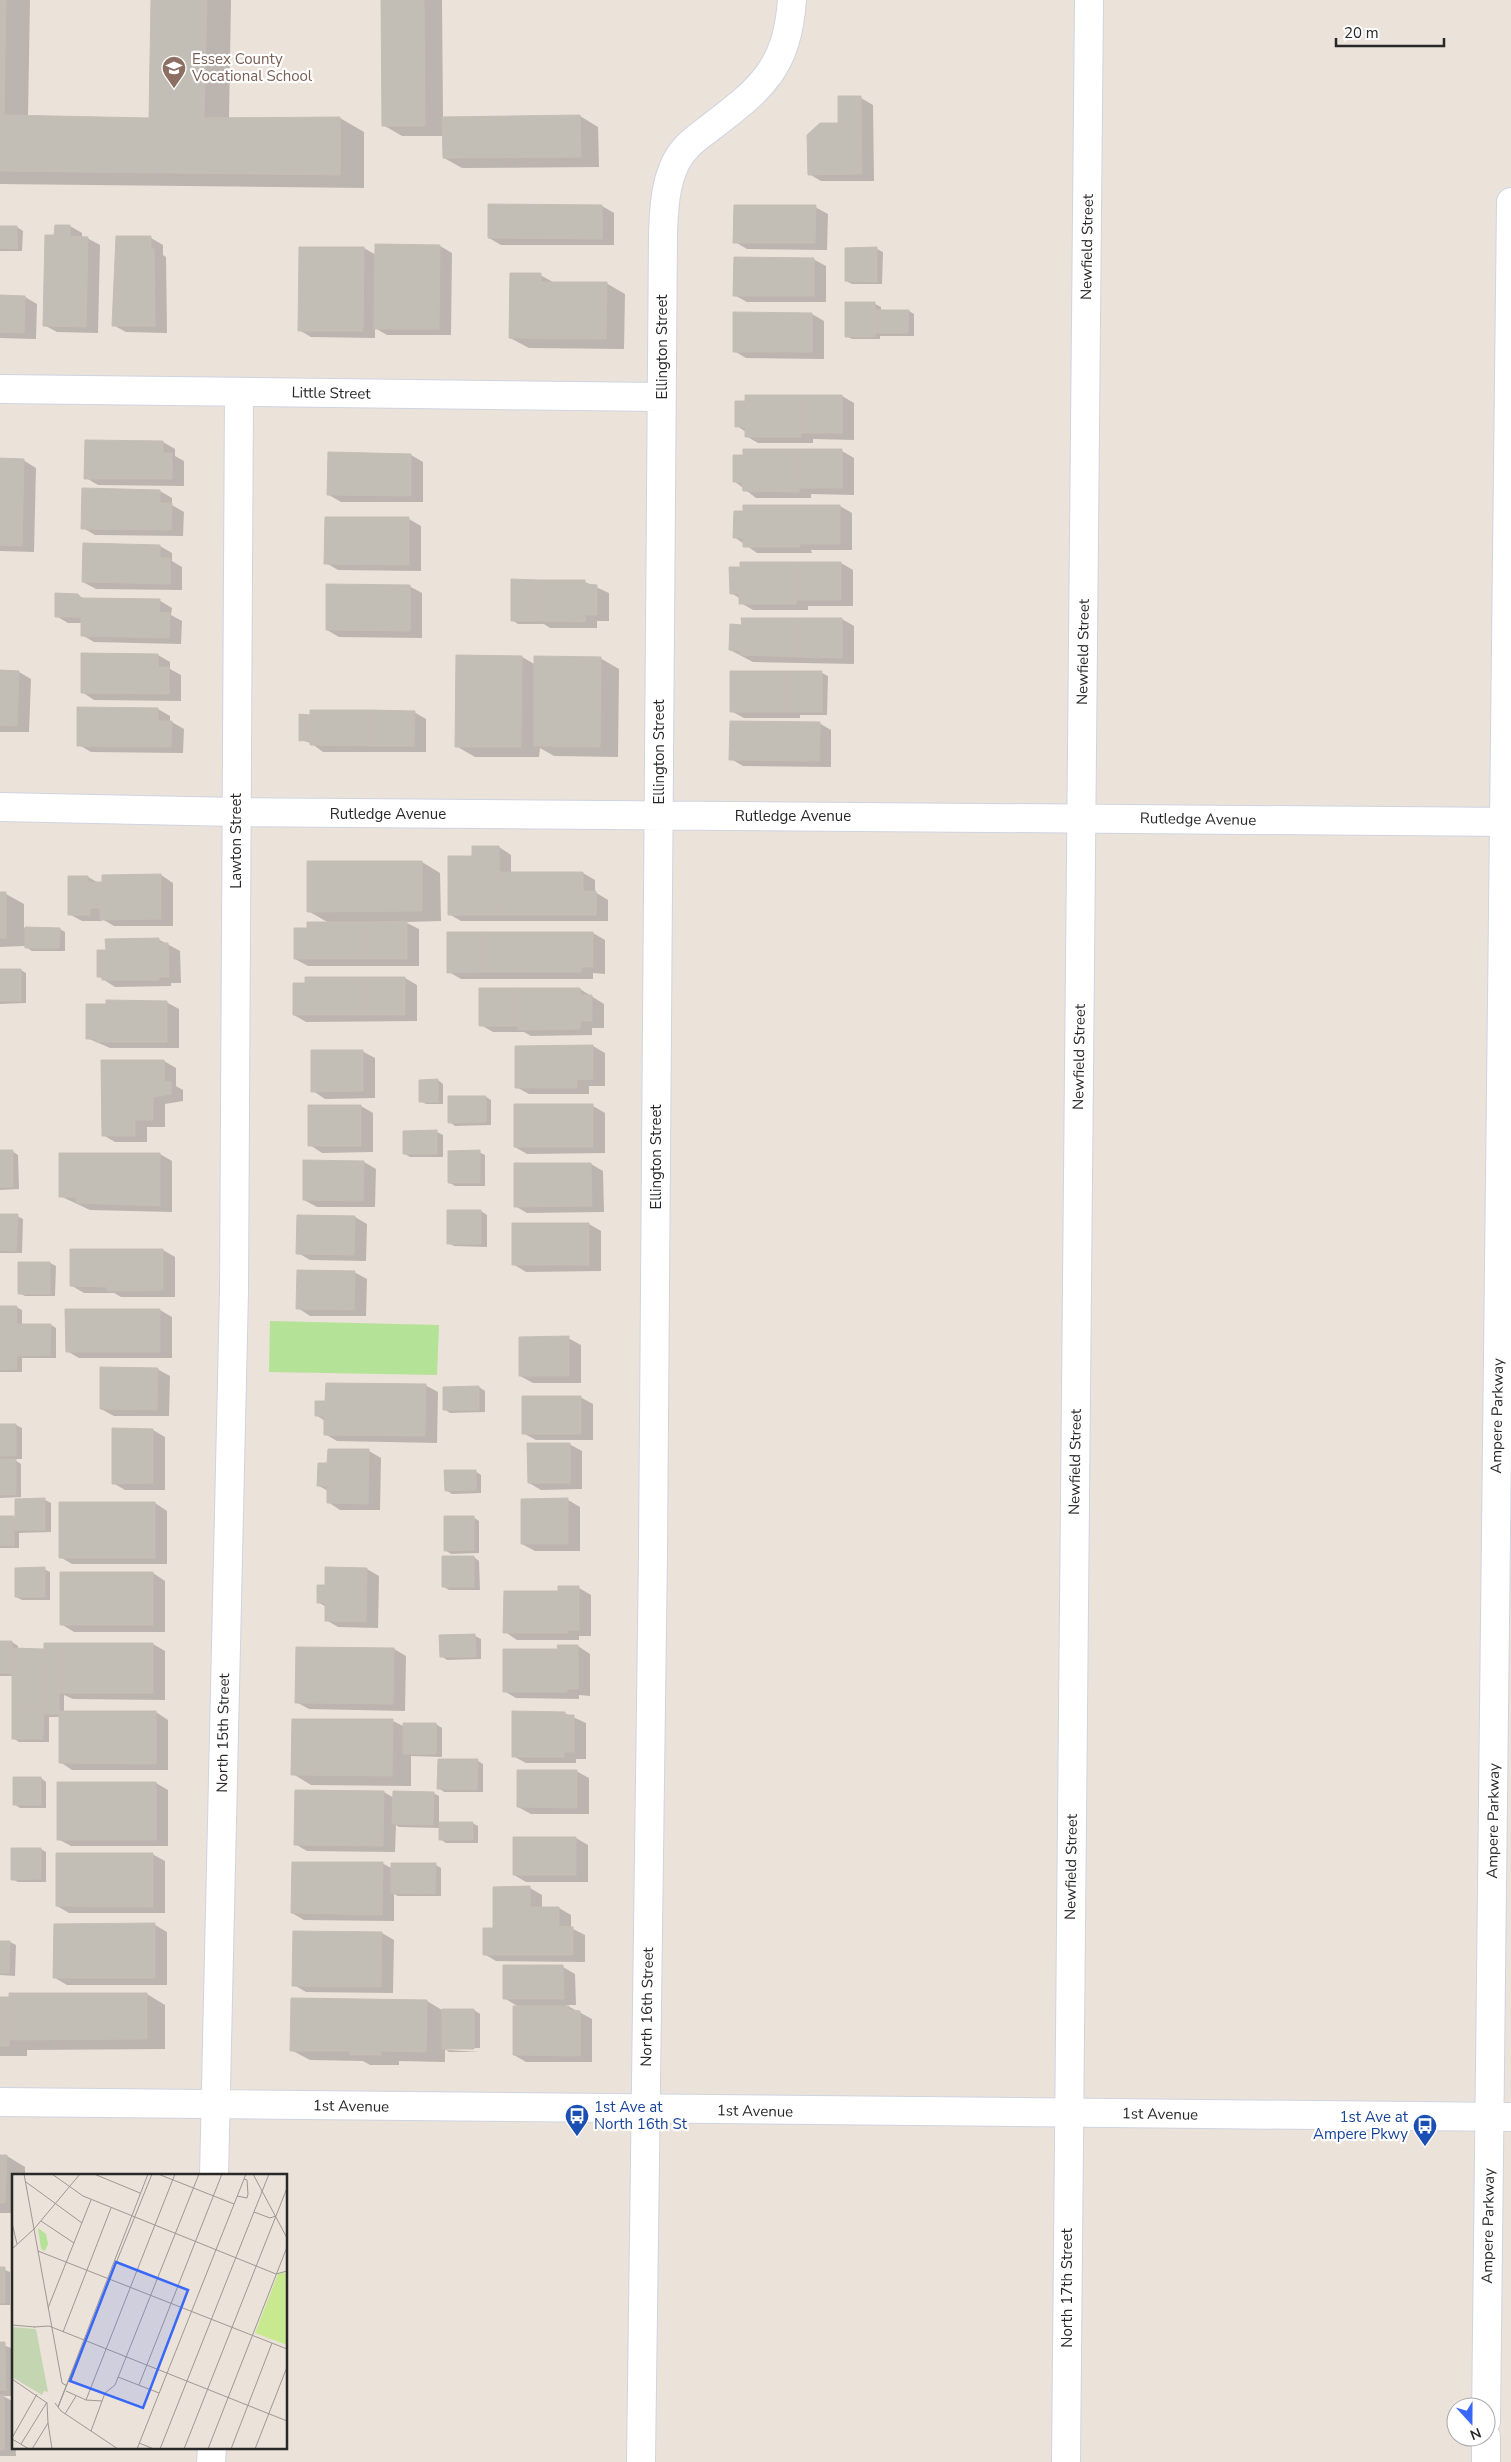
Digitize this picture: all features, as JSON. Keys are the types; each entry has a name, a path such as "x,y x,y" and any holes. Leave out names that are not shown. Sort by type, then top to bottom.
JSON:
{"street":[{"name":"Ellington Street","path":"653,1552 663,233 668,179 677,160 688,145 749,99 765,82 777,62 785,42 792,0"},
{"name":"Newfield Street","path":"1068,2113 1089,0"},
{"name":"Ampere Parkway","path":"1487,2397 1500,2117 1511,202"},
{"name":"Little Street","path":"0,389 662,397"},
{"name":"Lawton Street","path":"234,1291 239,392"},
{"name":"Rutledge Avenue","path":"0,807 236,812 1508,822"},
{"name":"North 15th Street","path":"214,2174 234,1291"},
{"name":"North 16th Street","path":"641,2462 653,1552"},
{"name":"1st Avenue","path":"0,2102 645,2110 1500,2117"},
{"name":"North 17th Street","path":"1066,2462 1068,2113"},
{"path":"1486,2447 1486,2462"}],"green space":[{"path":"270,1321 439,1325 437,1375 269,1372"}],"building":[{"path":"0,0 6,0 4,115 149,118 151,0 207,0 204,118 340,117 340,175 0,171"},
{"path":"381,0 424,0 425,126 382,126"},
{"path":"838,96 861,96 862,174 808,175 807,135 820,123 838,123"},
{"path":"580,115 581,157 443,158 442,117"},
{"path":"488,204 602,205 602,239 488,238"},
{"path":"734,205 816,205 815,243 733,243"},
{"path":"55,225 70,225 70,236 88,237 86,327 43,326 45,235 54,235"},
{"path":"0,226 17,226 17,249 0,248"},
{"path":"116,236 151,236 151,249 154,249 155,326 112,326"},
{"path":"375,244 440,245 439,329 374,329"},
{"path":"299,247 364,247 363,331 298,331"},
{"path":"877,247 877,282 845,281 845,248"},
{"path":"734,257 814,258 814,296 733,296"},
{"path":"510,273 541,273 541,282 607,282 606,339 509,338"},
{"path":"0,295 25,296 24,333 0,332"},
{"path":"845,302 875,302 875,337 845,337"},
{"path":"875,310 909,310 908,333 875,333"},
{"path":"733,312 812,313 812,352 733,352"},
{"path":"745,395 801,395 801,437 745,437 745,427 735,427 735,401 745,401"},
{"path":"801,395 842,395 842,433 801,433"},
{"path":"85,440 163,441 163,453 172,453 172,479 84,479"},
{"path":"743,449 799,449 799,492 743,491 742,482 733,482 733,455 743,455"},
{"path":"799,449 842,449 842,488 799,488"},
{"path":"328,452 411,454 411,496 327,495"},
{"path":"0,458 24,459 22,546 0,545"},
{"path":"82,488 160,490 160,503 172,503 171,530 81,529"},
{"path":"743,505 800,505 800,547 743,547 743,538 733,538 734,511 743,511"},
{"path":"800,505 840,505 840,544 800,544"},
{"path":"325,517 409,517 409,565 324,564"},
{"path":"83,543 160,545 160,558 170,558 170,584 82,582"},
{"path":"740,562 796,562 796,604 739,604 739,594 730,594 729,567 740,567"},
{"path":"796,562 841,562 841,600 796,600"},
{"path":"511,579 537,580 537,621 511,621"},
{"path":"537,580 585,580 585,584 597,585 597,615 585,615 585,622 537,621"},
{"path":"326,584 410,585 410,631 326,630"},
{"path":"55,593 78,594 81,598 160,599 159,612 170,613 169,638 81,636 81,617 55,617"},
{"path":"741,618 796,618 796,657 740,655 740,651 729,650 730,624 742,625"},
{"path":"796,618 842,618 842,658 796,657"},
{"path":"81,653 158,654 158,667 169,667 169,694 81,693"},
{"path":"456,655 522,656 521,747 455,747"},
{"path":"534,656 601,657 600,747 534,746"},
{"path":"0,670 19,671 17,726 0,725"},
{"path":"730,671 788,671 788,712 730,712"},
{"path":"788,671 822,671 822,712 788,712"},
{"path":"77,707 158,708 158,721 172,721 171,747 77,746"},
{"path":"310,710 369,710 369,746 310,745"},
{"path":"369,710 415,711 414,746 369,746"},
{"path":"299,714 310,715 310,740 299,741"},
{"path":"730,721 820,722 819,761 729,760"},
{"path":"472,846 499,846 500,915 472,915"},
{"path":"448,856 472,856 472,915 448,915"},
{"path":"307,861 422,861 422,911 307,912"},
{"path":"499,872 583,872 583,891 596,891 596,915 500,915"},
{"path":"161,874 161,919 100,920 100,908 90,908 90,915 68,915 68,876 88,876 88,882 102,882 102,875"},
{"path":"0,892 6,892 6,938 0,938"},
{"path":"407,921 407,959 366,959 366,922"},
{"path":"307,922 366,922 366,959 294,959 294,928 307,928"},
{"path":"25,927 60,928 59,948 25,948"},
{"path":"447,932 483,932 483,972 447,973"},
{"path":"483,932 520,932 521,972 483,972"},
{"path":"520,932 593,932 593,967 581,967 581,972 521,972"},
{"path":"159,938 159,943 168,943 169,977 159,977 159,980 102,980 102,977 97,977 97,950 106,950 105,939"},
{"path":"0,969 21,969 21,1001 0,1001"},
{"path":"305,977 364,977 364,1015 293,1015 293,983 305,983"},
{"path":"364,977 405,977 405,1015 364,1015"},
{"path":"479,988 518,988 518,1026 479,1026"},
{"path":"518,988 580,988 580,995 592,995 592,1021 580,1021 580,1029 518,1030"},
{"path":"106,1000 167,1001 167,1042 96,1042 96,1039 86,1039 86,1004 106,1004"},
{"path":"593,1045 593,1079 577,1080 577,1088 515,1088 515,1046"},
{"path":"311,1050 363,1050 363,1091 311,1092"},
{"path":"101,1060 164,1060 164,1082 171,1082 171,1094 153,1097 153,1120 135,1120 135,1136 102,1136"},
{"path":"438,1079 438,1102 419,1102 419,1080"},
{"path":"448,1096 486,1096 486,1122 448,1123"},
{"path":"514,1104 593,1104 593,1147 514,1147"},
{"path":"308,1105 361,1105 361,1146 308,1146"},
{"path":"437,1130 437,1154 403,1154 403,1131"},
{"path":"0,1150 13,1150 13,1187 0,1187"},
{"path":"480,1150 480,1183 448,1183 448,1151"},
{"path":"59,1153 160,1153 160,1206 76,1203 76,1197 59,1197"},
{"path":"303,1160 364,1161 363,1201 303,1200"},
{"path":"514,1163 591,1163 592,1206 514,1207"},
{"path":"447,1210 481,1210 481,1244 447,1244"},
{"path":"0,1214 18,1214 16,1251 0,1250"},
{"path":"297,1215 355,1216 354,1255 296,1254"},
{"path":"512,1223 589,1223 589,1265 512,1265"},
{"path":"70,1249 163,1249 163,1290 107,1291 107,1287 70,1286"},
{"path":"18,1262 50,1262 50,1294 18,1294"},
{"path":"297,1270 355,1271 354,1310 296,1309"},
{"path":"0,1306 17,1306 16,1336 0,1336"},
{"path":"65,1309 160,1309 160,1352 66,1352"},
{"path":"16,1324 51,1324 50,1355 17,1356"},
{"path":"0,1336 16,1336 17,1369 0,1370"},
{"path":"569,1336 569,1376 519,1376 519,1337"},
{"path":"100,1367 158,1368 157,1410 100,1409"},
{"path":"326,1383 426,1384 425,1436 324,1435 324,1416 315,1416 315,1401 325,1401"},
{"path":"479,1386 479,1410 443,1410 443,1387"},
{"path":"522,1396 581,1396 581,1434 522,1434"},
{"path":"0,1424 16,1424 16,1456 0,1456"},
{"path":"112,1428 153,1429 153,1483 112,1484"},
{"path":"527,1443 570,1443 570,1483 528,1483"},
{"path":"328,1449 369,1449 368,1504 327,1503 327,1486 317,1486 318,1463 327,1463"},
{"path":"0,1459 16,1459 16,1495 0,1495"},
{"path":"444,1470 476,1470 476,1490 445,1491"},
{"path":"45,1498 45,1530 15,1530 15,1499"},
{"path":"568,1498 568,1544 521,1544 521,1499"},
{"path":"59,1502 155,1502 155,1558 59,1558"},
{"path":"0,1516 14,1516 14,1546 0,1545"},
{"path":"444,1516 474,1516 474,1550 444,1551"},
{"path":"442,1556 474,1556 474,1587 442,1587"},
{"path":"45,1567 45,1597 15,1597 15,1568"},
{"path":"325,1567 367,1568 366,1622 325,1621 325,1603 317,1603 317,1585 325,1585"},
{"path":"60,1572 153,1572 153,1625 60,1625"},
{"path":"558,1586 579,1586 579,1630 567,1630 567,1633 503,1633 504,1591 558,1591"},
{"path":"475,1634 476,1657 440,1657 439,1635"},
{"path":"0,1641 12,1641 12,1673 0,1673"},
{"path":"44,1643 59,1643 59,1714 43,1714"},
{"path":"59,1643 153,1643 153,1693 59,1693"},
{"path":"557,1645 578,1645 578,1689 567,1689 567,1692 503,1692 503,1649 558,1649"},
{"path":"296,1647 394,1648 393,1704 295,1703"},
{"path":"12,1648 44,1649 44,1707 12,1707"},
{"path":"12,1707 44,1707 43,1739 12,1739"},
{"path":"59,1711 156,1711 156,1764 59,1763"},
{"path":"512,1711 565,1712 565,1715 574,1715 574,1752 564,1752 564,1757 512,1757"},
{"path":"292,1719 393,1719 392,1776 291,1775"},
{"path":"403,1723 436,1723 436,1754 403,1754"},
{"path":"438,1759 478,1759 477,1790 437,1789"},
{"path":"517,1770 577,1770 577,1808 517,1807"},
{"path":"13,1777 41,1777 41,1805 13,1805"},
{"path":"57,1782 156,1782 156,1840 57,1840"},
{"path":"295,1790 384,1791 383,1846 294,1845"},
{"path":"393,1791 434,1792 433,1825 392,1824"},
{"path":"439,1822 473,1822 473,1840 439,1840"},
{"path":"513,1837 576,1837 576,1875 513,1875"},
{"path":"11,1848 41,1848 41,1879 11,1880"},
{"path":"56,1853 153,1853 153,1907 56,1906"},
{"path":"292,1862 383,1862 382,1915 291,1913"},
{"path":"391,1863 436,1863 435,1894 391,1893"},
{"path":"530,1886 530,1907 559,1907 559,1926 573,1927 573,1955 483,1955 483,1928 493,1928 493,1887"},
{"path":"155,1923 155,1978 53,1978 54,1924"},
{"path":"293,1931 382,1932 381,1987 292,1986"},
{"path":"0,1941 10,1941 9,1973 0,1973"},
{"path":"503,1965 563,1965 564,1999 503,1999"},
{"path":"9,1993 147,1993 147,2039 9,2040"},
{"path":"0,1997 9,1997 9,2046 0,2046"},
{"path":"291,1998 427,2000 426,2052 381,2051 381,2055 350,2055 350,2051 290,2051"},
{"path":"513,2006 569,2006 569,2010 580,2011 580,2056 513,2055"},
{"path":"442,2009 474,2009 474,2049 442,2049"},
{"path":"0,2155 7,2155 5,2203 0,2203"},
{"path":"0,2267 5,2267 5,2303 0,2303"},
{"path":"0,2342 5,2342 6,2390 0,2390"},
{"path":"0,2395 4,2395 4,2450 0,2450"}],"place":[{"name":"Essex County Vocational School","path":"174,89"},
{"name":"1st Ave at North 16th St","path":"577,2137"},
{"name":"1st Ave at Ampere Pkwy","path":"1425,2147"}]}
